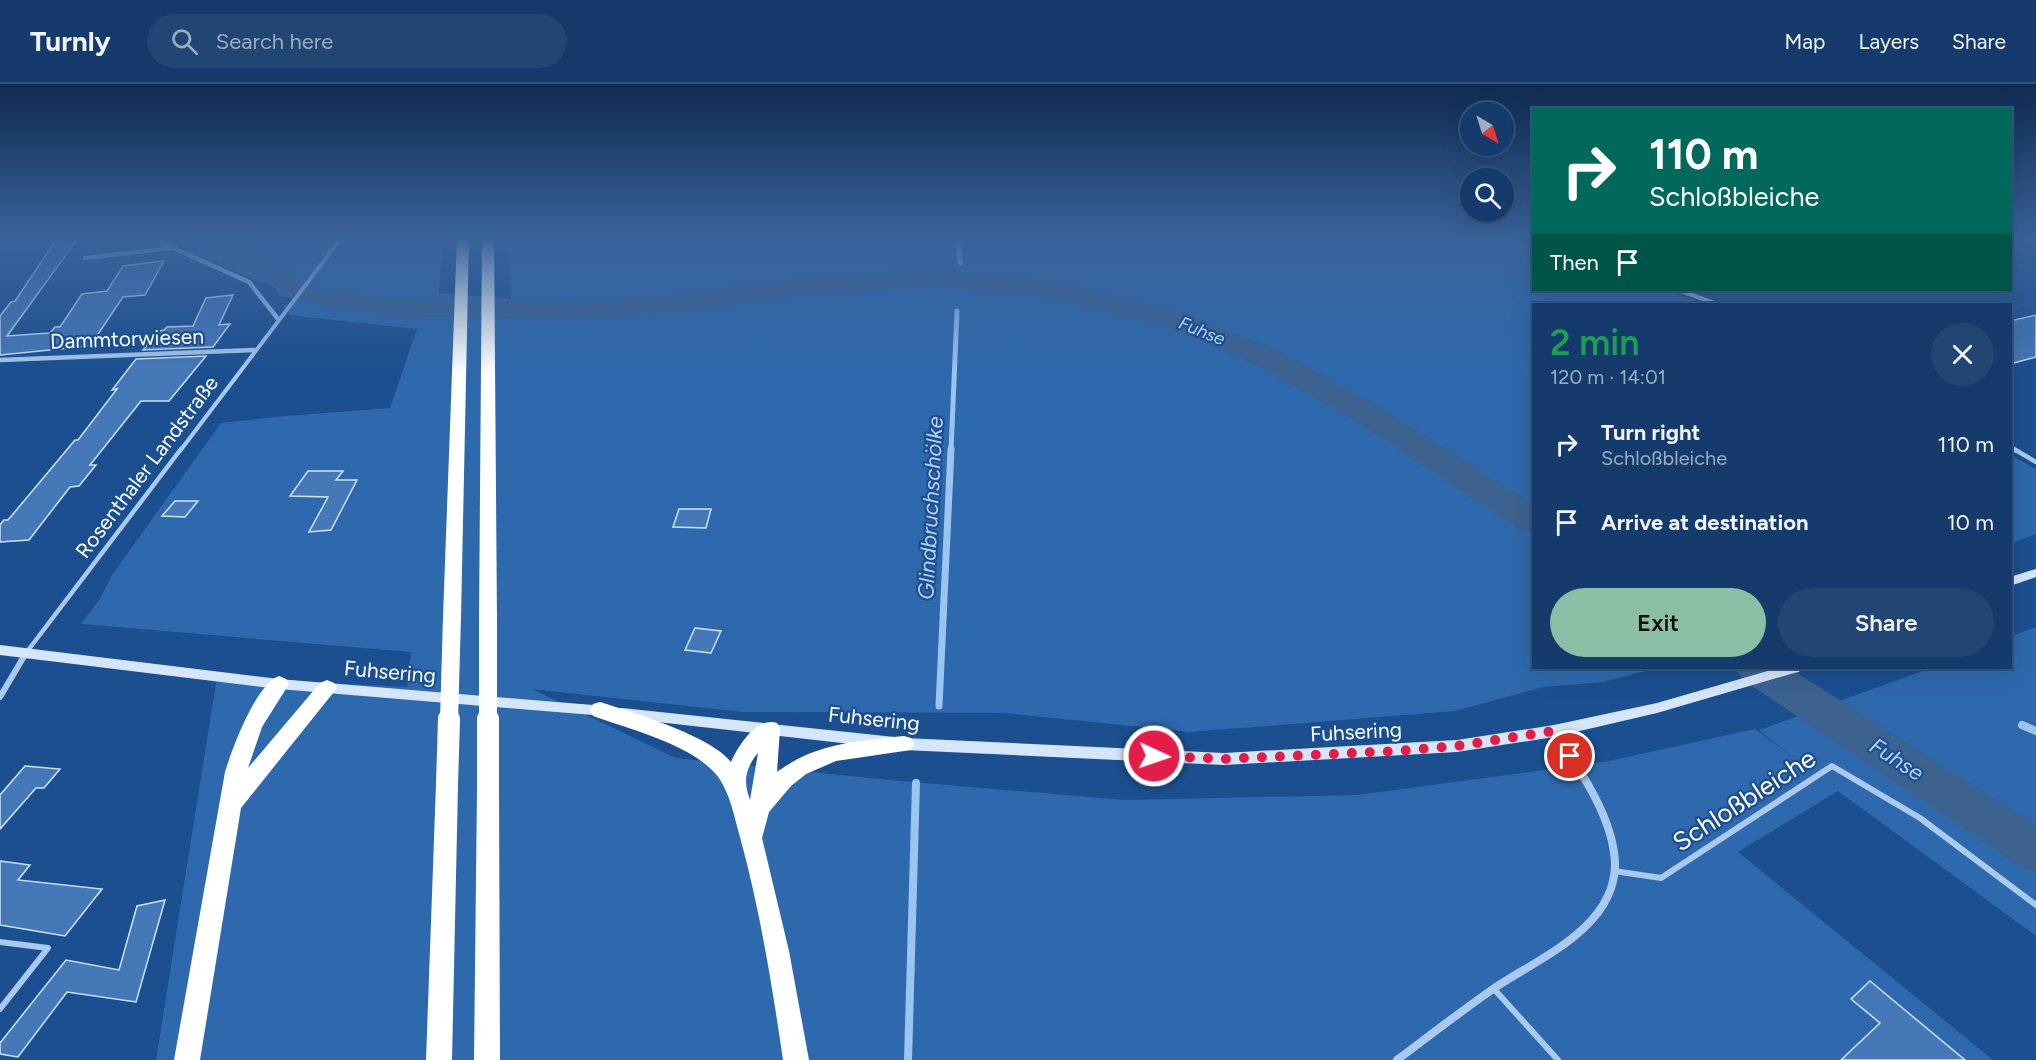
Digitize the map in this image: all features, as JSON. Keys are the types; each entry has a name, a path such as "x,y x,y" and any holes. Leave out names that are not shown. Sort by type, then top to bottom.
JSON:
{"highway":[{"path":"439,1060 461,283"},
{"path":"487,1060 488,283"},
{"path":"187,1060 243,742 256,715 279,684"},
{"path":"232,803 327,688"},
{"path":"600,710 704,752 723,766 734,784 752,839 796,1060"},
{"path":"734,784 740,760 748,747 770,729"},
{"path":"752,839 767,771 770,729"},
{"path":"759,808 783,780 816,760 834,753 904,744"}],"main road":[{"path":"2012,581 2036,573"},
{"name":"Fuhsering","path":"0,650 279,684 600,710 904,744 1224,759 1457,746 1554,731 1657,708 1791,669"}],"street":[{"path":"249,283 278,319"},
{"name":"Dammtorwiesen","path":"0,360 254,350"},
{"path":"0,697 26,653"},
{"path":"1397,1060 1494,989 1562,945 1587,924 1607,899 1614,871 1608,830 1591,791 1554,731"}],"lane":[{"name":"Rosenthaler Landstraße","path":"26,653 254,350 308,283"},
{"path":"1681,291 1714,303"},
{"path":"2012,448 2036,462"},
{"name":"Schloßbleiche","path":"1614,871 1661,878 1832,766 1920,818 2036,905"},
{"path":"0,942 48,948 0,1009"},
{"path":"1494,989 1558,1060"}],"shaded area":[{"path":"264,283 440,283 439,293 511,299 510,283 1532,283 1532,291 1668,291 1703,303 1532,303 1532,669 1652,669 1604,682 1543,687 1455,711 1190,732 1005,713 743,712 532,689 676,758 889,780 1126,800 1357,795 1604,762 1755,729 1793,757 1759,730 1928,669 2012,669 2012,636 2036,627 2036,936 1838,791 1738,852 1993,1060 156,1060 217,677 407,687 411,652 81,624 100,599 112,575 221,423 390,408 417,329 288,315 289,310 282,307 302,294"},
{"path":"2012,456 2036,469 2036,534 2012,543"}],"building":[{"path":"27,283 46,283 7,336 50,333 55,327 60,327 82,294 107,291 112,283 152,283 145,295 123,297 90,346 0,355 0,316 11,302 15,301"},
{"path":"233,295 219,325 230,324 213,347 143,350 159,331 167,327 193,326 206,298"},
{"path":"2036,315 2036,357 2012,363 2012,321"},
{"path":"206,356 169,401 141,401 90,465 96,465 79,486 70,487 29,540 0,542 0,525 4,520 8,520 75,440 78,440 117,389 112,390 136,359"},
{"path":"308,471 343,471 336,480 357,480 331,530 309,532 328,497 290,496"},
{"path":"175,501 198,501 185,517 162,516"},
{"path":"679,509 711,509 706,528 673,527"},
{"path":"695,628 721,631 711,653 685,650"},
{"path":"25,766 60,769 44,788 36,788 0,829 0,795"},
{"path":"0,861 30,865 18,880 102,889 65,936 0,925"},
{"path":"165,900 136,1002 67,992 18,1057 0,1054 0,1043 66,960 119,970 137,906"},
{"path":"1870,981 1965,1060 1841,1060 1880,1023 1851,999"}],"waterway":[{"name":"Fuhse","path":"285,283 290,290 380,307 579,310 683,303 799,286 852,283"},
{"name":"Fuhse","path":"989,283 1050,289 1173,319 1268,358 1360,409 1532,520"},
{"name":"Glindbruchschölke","path":"951,451 957,311"},
{"name":"Glindbruchschölke","path":"939,706 951,449"},
{"name":"Fuhse","path":"1759,669 2036,851"},
{"path":"2022,725 2036,731"},
{"name":"Glindbruchschölke","path":"908,1060 916,783"}],"route":[{"path":"1154,756 1224,759 1398,751 1457,746 1554,731 1570,756"}]}
